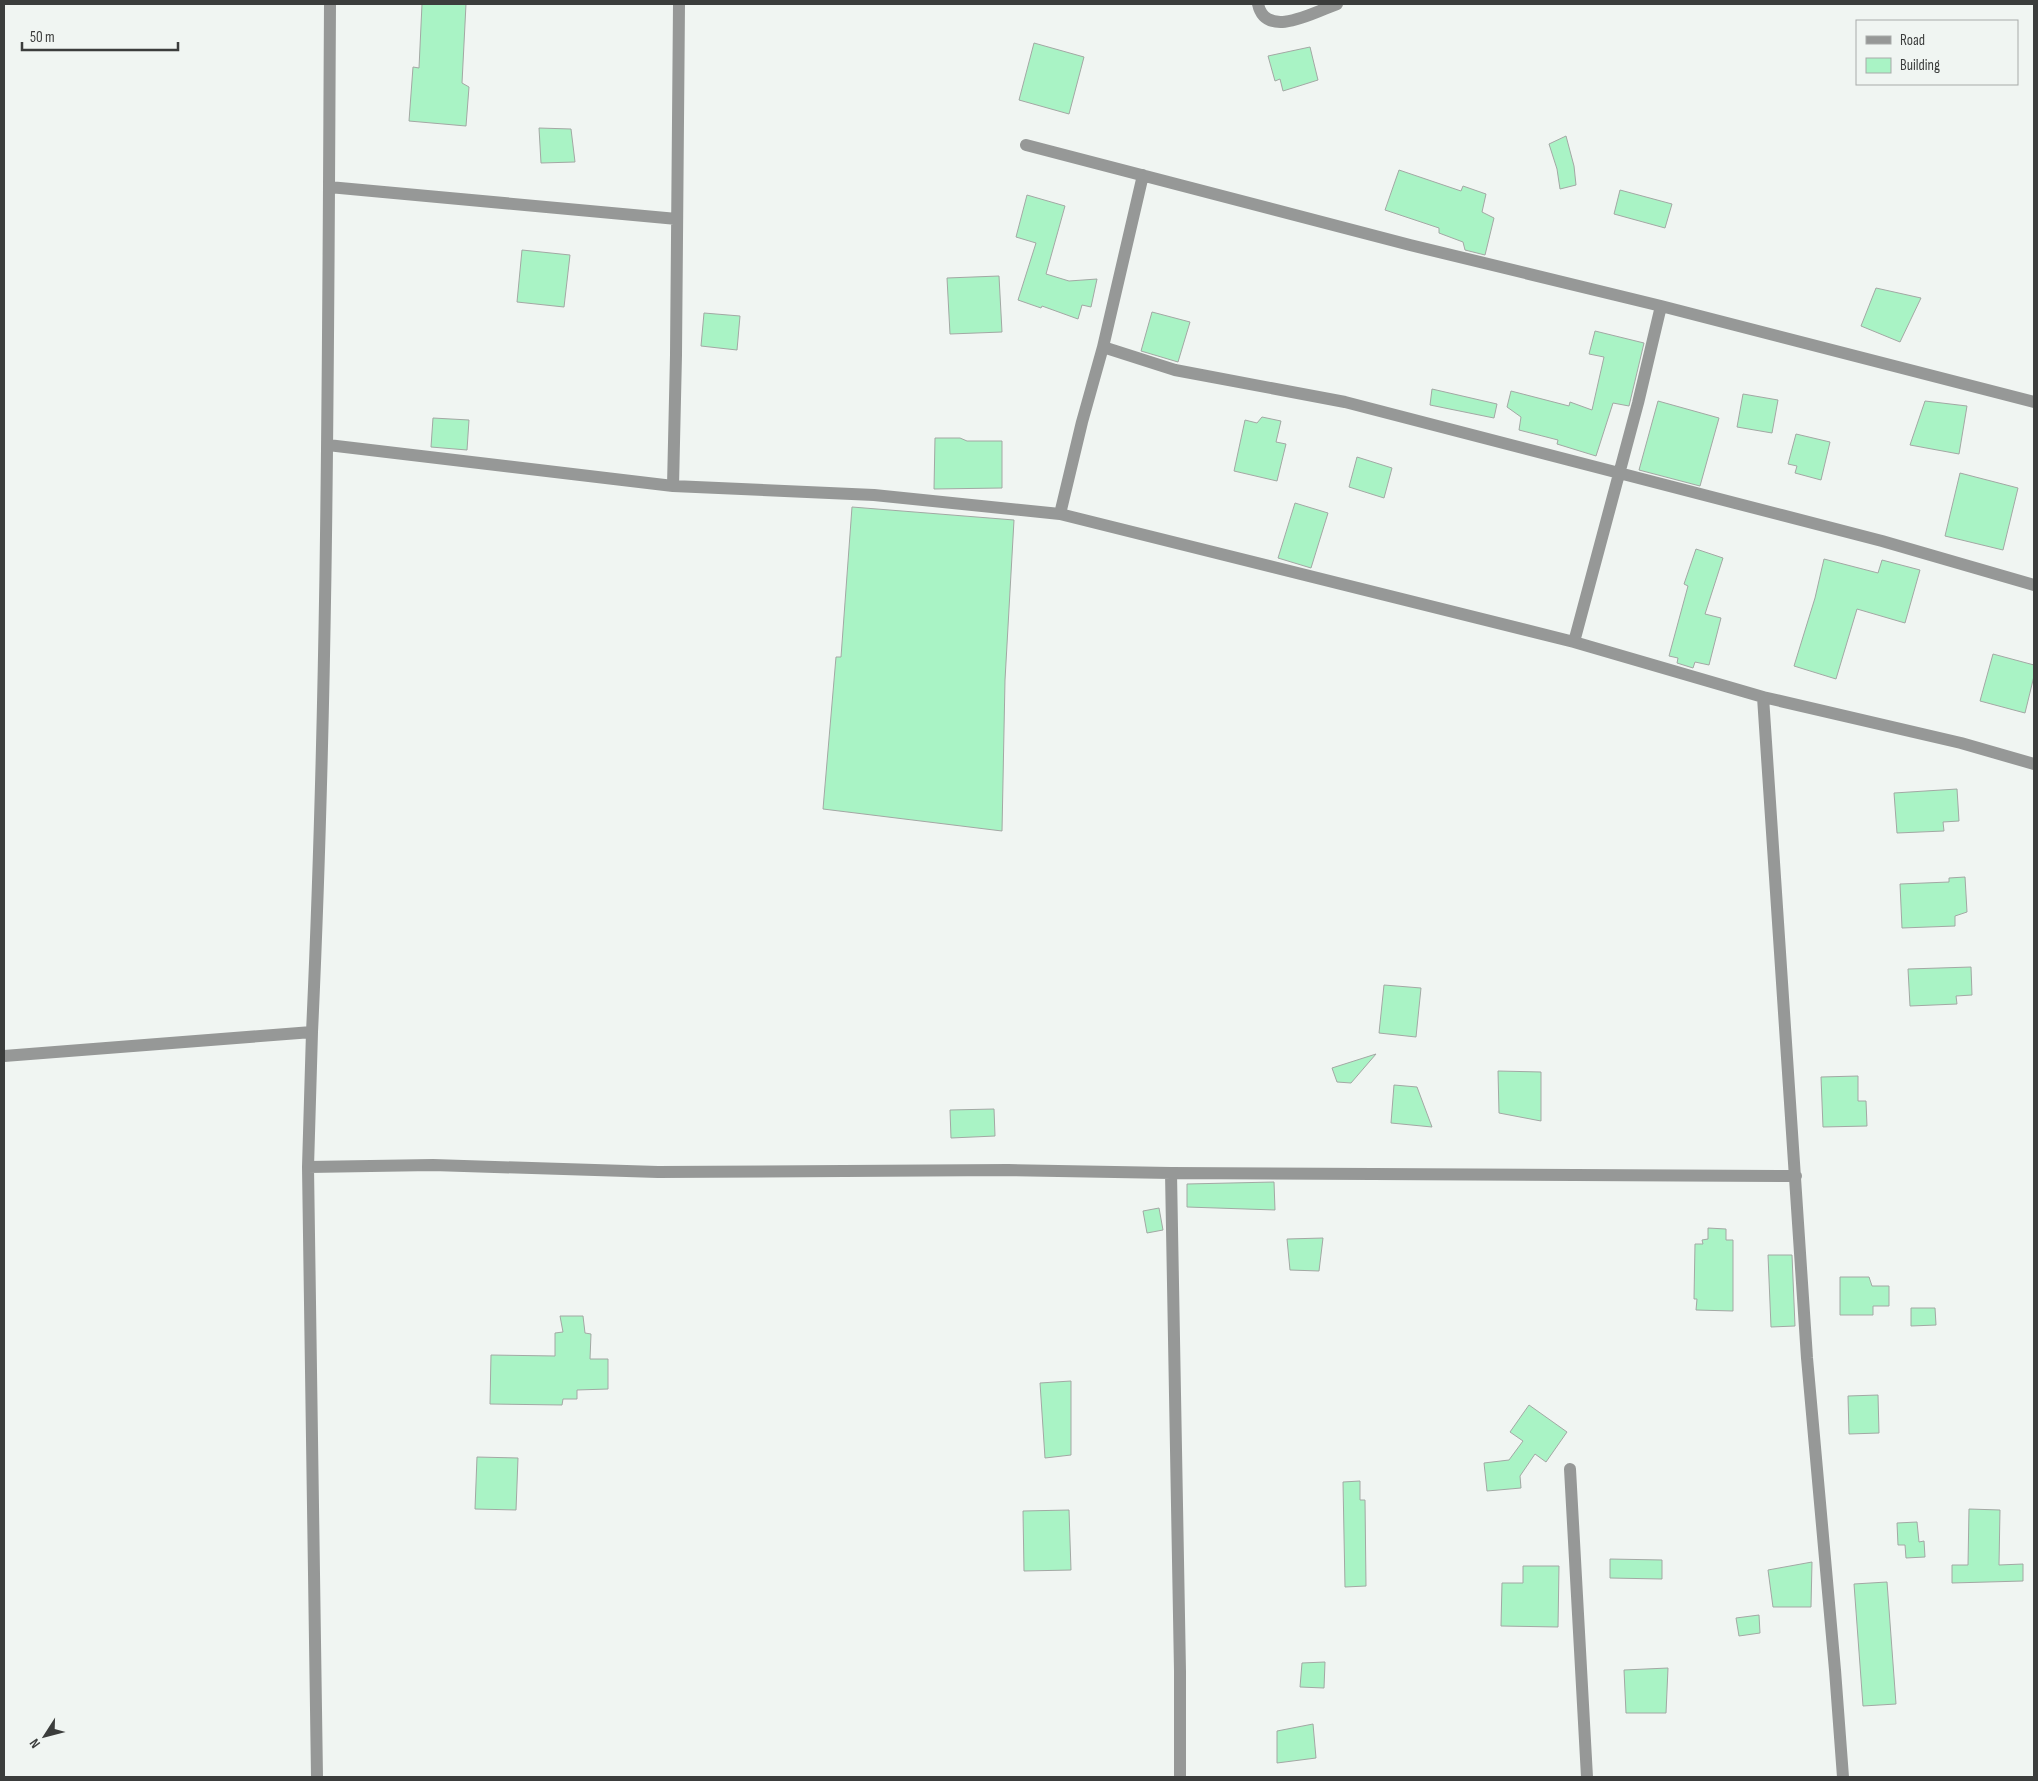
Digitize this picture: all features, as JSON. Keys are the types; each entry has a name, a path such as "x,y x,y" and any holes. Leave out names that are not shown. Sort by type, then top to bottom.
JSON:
{"street":[{"path":"317,1777 308,1167 318,890 328,445 330,4"},
{"path":"673,486 679,4"},
{"path":"1258,4 1260,13 1269,20 1280,23 1296,20 1337,4"},
{"path":"1026,145 1410,245 1661,306 2034,402"},
{"path":"1060,514 1082,422 1103,347 1143,175"},
{"path":"329,187 677,219"},
{"path":"1574,642 1638,404 1661,306"},
{"path":"1103,347 1175,370 1345,402 1882,541 2034,585"},
{"path":"328,445 673,486 874,495 1060,514 1574,642 1763,697 1961,743 2034,764"},
{"path":"1763,697 1807,1358 1843,1777"},
{"path":"4,1056 312,1032"},
{"path":"308,1167 433,1164 658,1172 960,1170 1796,1176"},
{"path":"1171,1173 1180,1661 1180,1777"},
{"path":"1570,1469 1586,1777"}],"building":[{"path":"422,4 466,4 462,83 469,87 466,126 409,121 413,67 419,68"},
{"path":"1034,43 1084,57 1069,114 1019,100"},
{"path":"1310,47 1318,80 1283,91 1280,79 1275,81 1268,56"},
{"path":"539,128 571,129 575,162 541,163"},
{"path":"1566,136 1574,166 1576,185 1560,189 1557,169 1549,144"},
{"path":"1399,170 1461,191 1463,186 1486,194 1482,212 1494,218 1485,255 1465,250 1463,242 1439,233 1439,228 1385,210"},
{"path":"1620,190 1672,204 1665,228 1614,214"},
{"path":"1027,195 1065,206 1046,274 1069,281 1097,279 1091,307 1082,305 1078,319 1042,306 1041,308 1018,300 1036,243 1016,237"},
{"path":"522,250 570,255 564,307 517,302"},
{"path":"999,276 1002,332 950,334 947,278"},
{"path":"1876,288 1921,298 1900,342 1861,326"},
{"path":"1152,312 1190,322 1178,362 1141,351"},
{"path":"704,313 740,316 737,350 701,346"},
{"path":"1595,331 1644,343 1629,406 1613,403 1596,456 1557,444 1558,440 1519,430 1521,417 1507,407 1511,391 1569,406 1570,402 1592,410 1604,357 1589,354"},
{"path":"1432,389 1497,404 1494,418 1430,405"},
{"path":"1743,394 1778,400 1772,433 1737,427"},
{"path":"1658,401 1719,418 1700,486 1639,470"},
{"path":"1925,401 1967,406 1959,454 1910,445"},
{"path":"1262,417 1281,421 1276,442 1286,444 1277,481 1234,471 1245,420 1257,423"},
{"path":"433,418 469,420 467,450 431,447"},
{"path":"1796,434 1830,442 1821,480 1795,473 1797,466 1788,464"},
{"path":"935,438 960,438 967,441 1002,441 1002,488 934,489"},
{"path":"1357,457 1392,468 1384,498 1349,487"},
{"path":"1960,473 2018,488 2003,550 1945,536"},
{"path":"1295,503 1328,513 1311,568 1278,558"},
{"path":"852,507 1014,520 1005,680 1002,831 823,809 836,657 841,657"},
{"path":"1696,549 1723,558 1705,614 1721,618 1709,665 1695,662 1693,668 1677,663 1678,658 1669,656 1688,586 1684,584"},
{"path":"1824,559 1878,573 1882,560 1920,570 1905,623 1857,609 1836,679 1794,666 1815,598"},
{"path":"1993,654 2034,665 2034,676 2025,713 1980,701"},
{"path":"1957,789 1959,821 1943,822 1944,831 1897,833 1894,793"},
{"path":"1965,877 1967,912 1955,916 1955,926 1902,928 1900,884 1949,882 1949,878"},
{"path":"1971,967 1972,995 1956,996 1957,1004 1910,1006 1908,969"},
{"path":"1384,985 1421,988 1416,1037 1379,1033"},
{"path":"1376,1054 1351,1083 1337,1082 1332,1068"},
{"path":"1498,1071 1541,1072 1541,1121 1499,1113"},
{"path":"1858,1076 1858,1101 1866,1101 1867,1126 1823,1127 1821,1077"},
{"path":"1394,1085 1417,1087 1432,1127 1391,1123"},
{"path":"994,1109 995,1136 951,1138 950,1110"},
{"path":"1274,1182 1275,1210 1187,1207 1187,1184"},
{"path":"1159,1208 1163,1230 1147,1233 1143,1211"},
{"path":"1708,1228 1726,1229 1726,1240 1733,1240 1733,1311 1696,1310 1697,1299 1694,1299 1695,1244 1703,1244 1702,1240 1708,1239"},
{"path":"1323,1238 1319,1271 1290,1270 1287,1239"},
{"path":"1768,1255 1792,1255 1795,1326 1771,1327"},
{"path":"1840,1277 1869,1277 1872,1286 1889,1286 1889,1306 1873,1306 1873,1315 1840,1315"},
{"path":"1911,1308 1935,1308 1936,1325 1911,1326"},
{"path":"560,1316 583,1316 585,1333 591,1334 590,1359 608,1359 608,1389 577,1390 577,1399 563,1399 562,1405 490,1404 491,1355 555,1356 555,1333 563,1332"},
{"path":"1071,1381 1071,1455 1045,1458 1040,1383"},
{"path":"1878,1395 1879,1433 1849,1434 1848,1396"},
{"path":"1529,1405 1567,1432 1546,1462 1535,1454 1520,1476 1521,1488 1487,1491 1484,1463 1509,1460 1523,1441 1510,1432"},
{"path":"477,1457 518,1458 516,1510 475,1509"},
{"path":"1360,1481 1360,1500 1365,1500 1366,1586 1345,1587 1343,1482"},
{"path":"1969,1509 2000,1510 1999,1565 2023,1564 2023,1581 1952,1583 1952,1565 1968,1565"},
{"path":"1069,1510 1071,1570 1024,1571 1023,1511"},
{"path":"1917,1522 1919,1542 1924,1541 1925,1557 1906,1558 1905,1545 1898,1545 1897,1523"},
{"path":"1610,1559 1662,1560 1662,1579 1610,1578"},
{"path":"1812,1562 1811,1607 1773,1607 1768,1570"},
{"path":"1523,1566 1559,1566 1558,1627 1501,1626 1502,1583 1523,1583"},
{"path":"1887,1582 1896,1704 1863,1706 1854,1584"},
{"path":"1759,1615 1760,1633 1739,1636 1736,1618"},
{"path":"1325,1662 1324,1688 1300,1687 1302,1663"},
{"path":"1668,1668 1666,1713 1626,1713 1624,1670"},
{"path":"1313,1724 1316,1758 1277,1763 1277,1731"}]}
